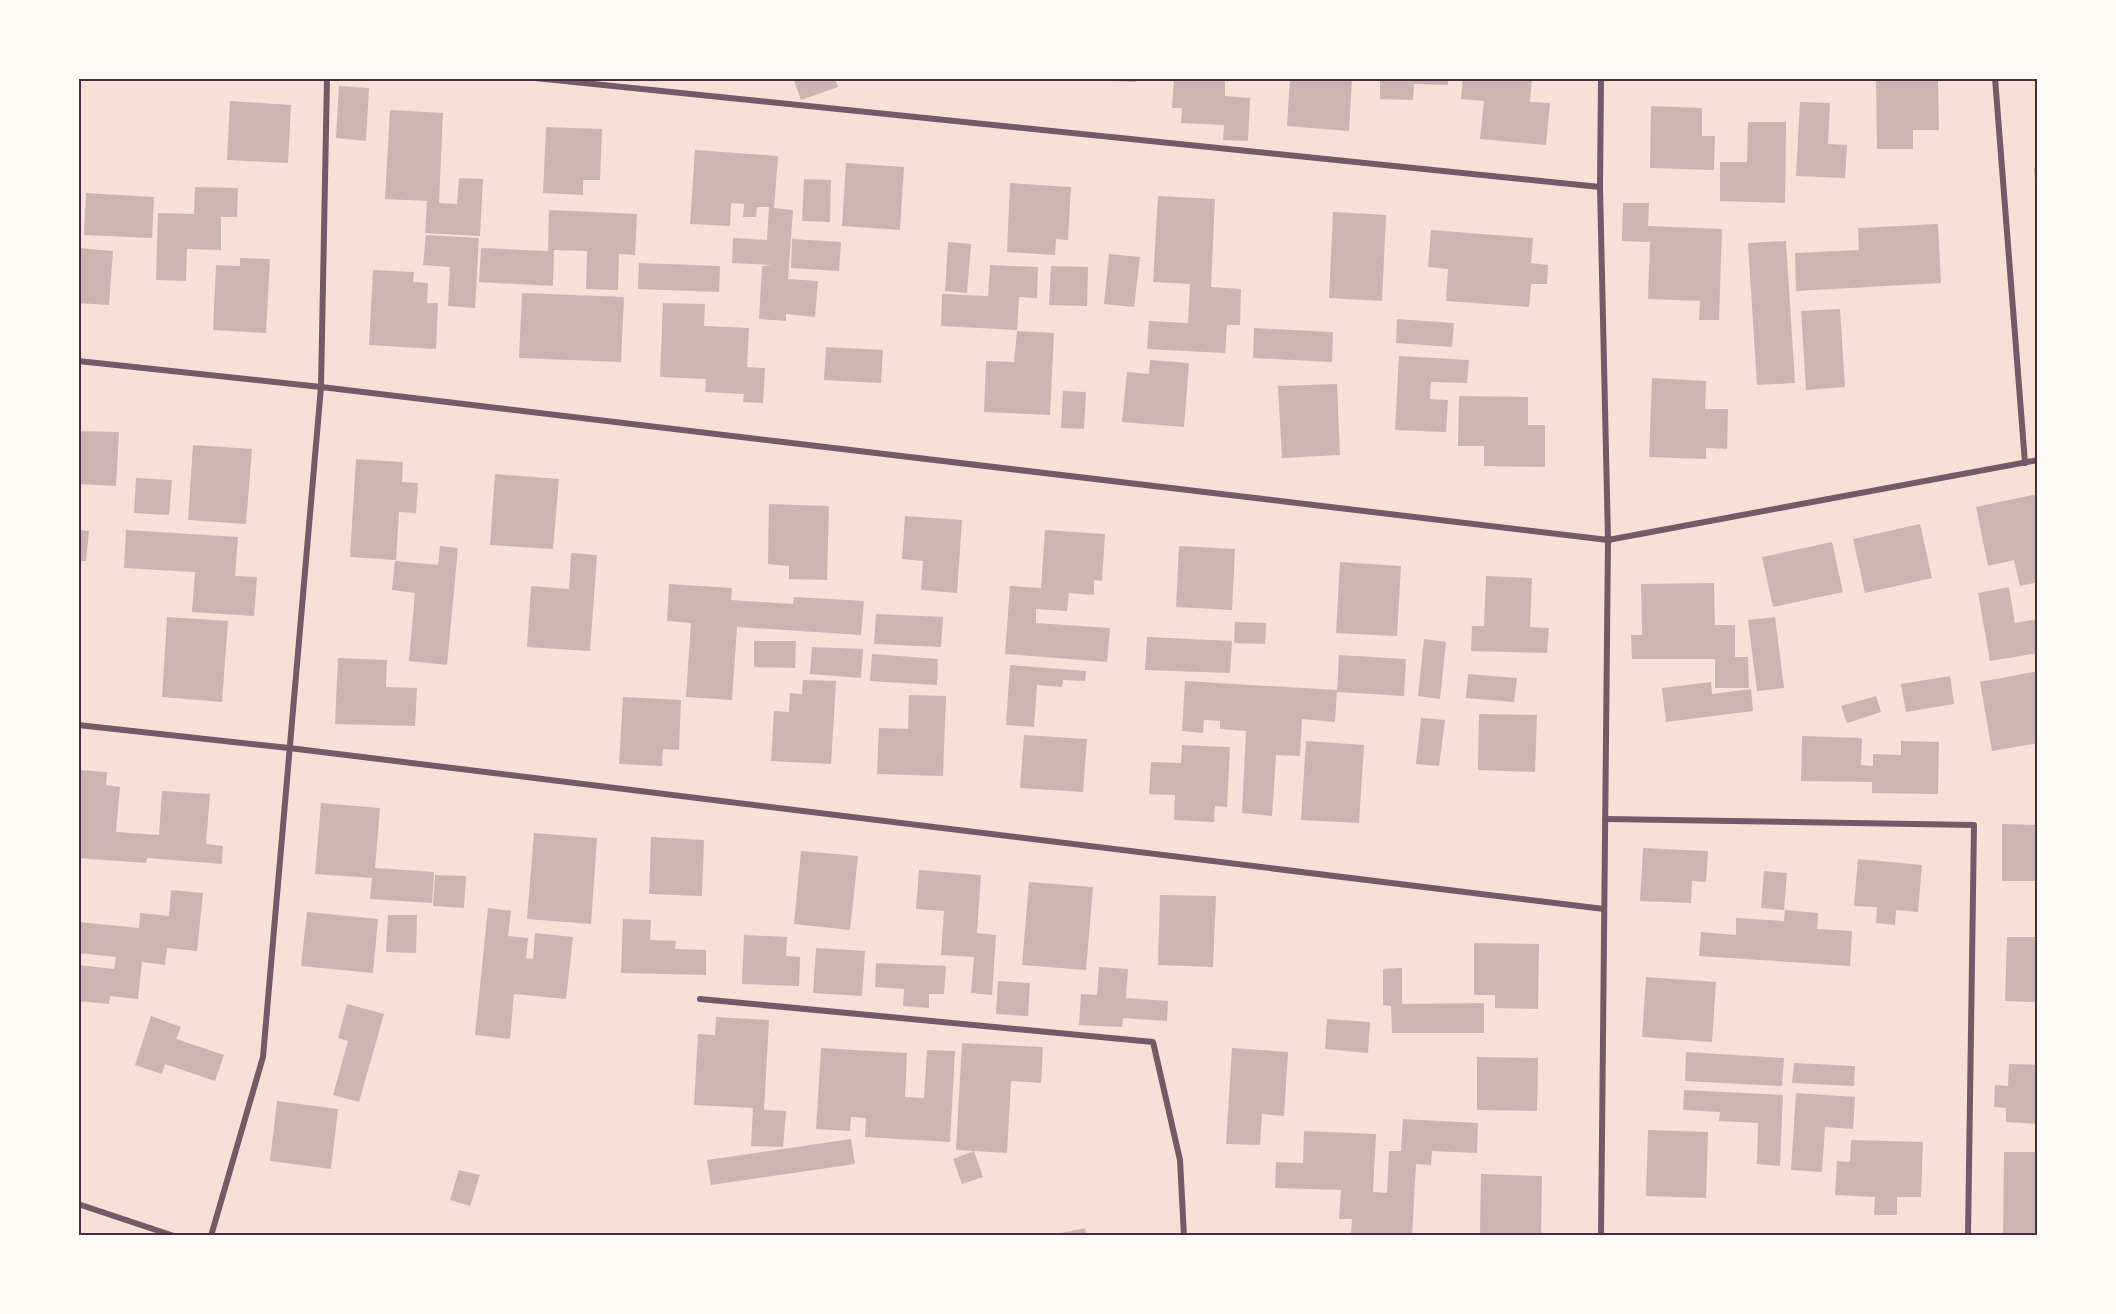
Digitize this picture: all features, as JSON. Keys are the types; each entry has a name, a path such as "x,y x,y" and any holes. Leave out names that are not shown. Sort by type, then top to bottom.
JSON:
{"street":[{"path":"211,1236 263,1057 321,387 327,78"},
{"path":"535,78 1600,187"},
{"path":"1601,78 1600,187 1608,540 1601,1236"},
{"path":"1995,78 2025,463"},
{"path":"78,361 321,387 1608,540 2038,460"},
{"path":"78,725 289,748 1604,909"},
{"path":"1605,819 1974,825 1968,1236"},
{"path":"700,999 1153,1042 1180,1160 1184,1236"},
{"path":"78,1204 174,1236"}],"building":[{"path":"793,78 835,78 838,87 801,100"},
{"path":"1087,78 1136,78 1136,82 1087,80"},
{"path":"1174,78 1225,78 1225,96 1250,98 1248,141 1223,140 1224,125 1181,123 1182,108 1172,108"},
{"path":"1290,78 1352,78 1349,131 1287,126"},
{"path":"1380,78 1448,78 1448,85 1414,84 1413,100 1380,99"},
{"path":"1463,78 1532,78 1530,102 1550,103 1546,145 1480,139 1484,101 1461,99"},
{"path":"1876,78 1938,78 1939,130 1913,130 1913,149 1877,149"},
{"path":"339,86 369,88 366,141 336,138"},
{"path":"230,101 291,105 288,163 227,160"},
{"path":"1800,102 1830,103 1828,144 1847,145 1845,178 1796,176"},
{"path":"1651,106 1702,108 1702,136 1715,136 1714,170 1650,168"},
{"path":"390,110 443,113 439,203 457,204 459,178 483,179 480,236 425,233 427,201 385,199"},
{"path":"1748,122 1786,122 1785,203 1720,201 1720,162 1747,162"},
{"path":"546,127 602,129 600,180 583,180 583,195 543,193"},
{"path":"695,150 778,156 774,208 793,210 788,279 818,281 815,317 786,314 786,321 759,319 762,266 772,265 732,263 733,238 767,240 769,207 757,207 756,217 743,217 744,204 731,203 730,226 690,224"},
{"path":"846,163 904,167 900,230 842,226"},
{"path":"2038,167 2038,193 2036,193 2034,168"},
{"path":"804,179 831,180 830,222 802,221"},
{"path":"1010,183 1071,187 1068,240 1056,239 1055,255 1007,252"},
{"path":"195,187 238,188 237,217 221,217 221,250 187,249 186,281 156,280 158,213 194,214"},
{"path":"86,193 154,197 152,238 84,235"},
{"path":"1158,196 1215,199 1211,287 1241,289 1240,325 1227,325 1225,353 1147,349 1149,321 1188,323 1190,284 1153,282"},
{"path":"1623,203 1649,203 1648,226 1722,229 1719,320 1699,320 1700,301 1648,299 1650,242 1622,241"},
{"path":"549,210 637,214 635,255 619,254 618,290 586,289 587,251 554,250 553,286 479,282 481,248 548,251"},
{"path":"1333,212 1386,215 1382,301 1329,298"},
{"path":"1938,224 1941,283 1796,291 1795,253 1859,250 1858,228"},
{"path":"1431,230 1533,238 1531,263 1548,265 1547,284 1531,284 1529,307 1446,301 1448,269 1428,267"},
{"path":"426,235 479,238 475,308 448,306 450,267 423,265"},
{"path":"792,239 841,242 839,271 791,268"},
{"path":"1786,241 1795,383 1757,385 1748,243"},
{"path":"948,242 971,244 967,293 945,291"},
{"path":"78,248 113,251 109,305 78,303"},
{"path":"1109,254 1140,257 1134,307 1104,304"},
{"path":"240,258 270,259 266,333 213,330 216,265 240,266"},
{"path":"639,263 720,266 719,292 638,289"},
{"path":"990,265 1038,267 1037,298 1019,297 1017,330 941,326 942,294 988,296"},
{"path":"1051,266 1088,267 1087,306 1049,305"},
{"path":"373,270 414,272 413,282 428,283 427,303 438,303 436,349 369,345"},
{"path":"522,293 624,297 621,362 519,358"},
{"path":"663,303 705,304 704,326 749,328 747,367 765,368 763,403 743,402 744,394 705,392 706,379 660,377"},
{"path":"1840,309 1845,387 1806,390 1801,311"},
{"path":"1397,319 1454,323 1452,347 1396,343"},
{"path":"1254,328 1333,332 1332,362 1253,358"},
{"path":"1017,331 1054,333 1050,415 984,412 986,361 1014,362"},
{"path":"826,347 883,350 881,383 824,380"},
{"path":"1399,356 1469,360 1467,383 1431,382 1430,399 1448,400 1446,432 1395,430"},
{"path":"1150,360 1189,363 1184,427 1122,422 1127,372 1149,374"},
{"path":"1652,378 1706,381 1705,409 1728,409 1727,449 1706,448 1706,459 1649,457"},
{"path":"1337,384 1340,455 1282,458 1278,386"},
{"path":"1063,391 1086,392 1084,429 1061,428"},
{"path":"1459,396 1528,397 1528,425 1545,425 1545,467 1484,466 1484,446 1458,446"},
{"path":"78,431 119,432 116,486 78,484"},
{"path":"193,445 252,449 246,524 188,520"},
{"path":"356,459 403,462 402,482 418,483 416,513 399,512 396,560 350,557"},
{"path":"495,474 559,479 553,549 490,545"},
{"path":"136,478 172,480 169,515 134,513"},
{"path":"2038,494 2038,582 2020,586 2014,560 1988,566 1976,507"},
{"path":"769,504 829,506 827,580 789,579 789,566 768,564"},
{"path":"905,516 962,520 957,593 921,590 923,561 902,559"},
{"path":"1920,524 1932,578 1865,593 1853,539"},
{"path":"78,530 89,531 86,561 78,561"},
{"path":"126,530 238,537 235,576 257,577 254,616 192,612 195,572 124,568"},
{"path":"1045,530 1105,534 1102,581 1094,580 1094,595 1069,593 1067,611 1036,609 1036,623 1110,628 1107,662 1005,654 1010,586 1041,588"},
{"path":"1832,542 1843,592 1773,607 1762,557"},
{"path":"440,546 458,548 447,665 409,661 415,593 392,590 395,561 438,565"},
{"path":"1179,546 1235,549 1232,610 1176,607"},
{"path":"571,553 597,555 590,651 527,647 531,586 569,589"},
{"path":"1340,562 1401,566 1397,636 1336,633"},
{"path":"1486,576 1532,578 1530,627 1549,628 1547,653 1471,651 1472,626 1484,626"},
{"path":"1714,583 1715,625 1735,625 1735,657 1748,657 1749,688 1715,688 1715,659 1632,659 1631,635 1642,635 1641,584"},
{"path":"669,584 732,588 731,600 793,604 794,597 864,601 861,635 737,627 732,700 686,697 691,623 667,621"},
{"path":"2009,587 2015,623 2038,619 2038,653 1990,661 1978,593"},
{"path":"876,614 943,617 941,647 874,644"},
{"path":"167,617 228,621 222,702 162,697"},
{"path":"1775,617 1784,688 1757,691 1748,620"},
{"path":"1235,622 1266,623 1265,644 1234,643"},
{"path":"1147,637 1232,641 1230,673 1145,670"},
{"path":"1424,639 1446,642 1440,699 1418,696"},
{"path":"754,641 796,641 795,668 754,667"},
{"path":"812,647 863,649 861,678 810,674"},
{"path":"872,654 938,659 937,685 870,681"},
{"path":"1339,655 1406,659 1404,696 1337,692"},
{"path":"338,658 387,660 386,687 417,688 415,726 335,724"},
{"path":"1010,665 1086,671 1085,681 1063,680 1062,687 1037,685 1034,727 1006,725"},
{"path":"2038,671 2038,743 1992,751 1980,682"},
{"path":"1468,674 1517,678 1514,702 1466,698"},
{"path":"1950,676 1954,704 1906,712 1901,684"},
{"path":"803,680 836,681 831,764 771,761 774,711 789,712 790,693 802,694"},
{"path":"1185,681 1337,690 1335,722 1302,719 1300,756 1276,755 1272,816 1242,813 1246,731 1220,729 1220,721 1204,720 1203,733 1182,731"},
{"path":"1711,682 1712,694 1751,689 1753,711 1666,722 1662,688"},
{"path":"909,695 946,696 943,776 877,774 879,728 908,729"},
{"path":"1876,696 1881,712 1847,723 1841,706"},
{"path":"623,697 681,700 679,750 663,749 662,766 619,764"},
{"path":"1479,714 1537,715 1535,772 1478,770"},
{"path":"1421,718 1445,720 1439,766 1416,764"},
{"path":"1024,735 1087,739 1083,792 1020,788"},
{"path":"1802,736 1862,738 1861,765 1873,766 1873,754 1901,755 1901,741 1939,742 1938,794 1872,793 1872,782 1801,781"},
{"path":"1306,741 1364,745 1359,823 1301,820"},
{"path":"1182,745 1230,747 1227,807 1215,806 1214,822 1174,820 1175,795 1149,794 1151,762 1181,763"},
{"path":"78,770 107,772 106,785 120,787 116,832 159,835 162,791 210,794 206,844 223,846 222,864 147,858 146,863 78,858"},
{"path":"321,803 380,808 375,868 434,872 432,903 370,899 372,878 315,874"},
{"path":"2002,824 2038,825 2038,881 2002,881"},
{"path":"534,833 597,838 591,924 527,919"},
{"path":"651,837 704,840 702,896 649,894"},
{"path":"1643,848 1708,851 1706,882 1692,881 1691,903 1640,901"},
{"path":"801,851 858,856 850,930 794,924"},
{"path":"1858,859 1922,865 1918,912 1896,910 1895,925 1876,923 1877,907 1854,906"},
{"path":"919,870 981,875 977,933 996,935 992,995 971,993 974,957 941,955 944,911 916,909"},
{"path":"1764,871 1787,873 1784,910 1761,908"},
{"path":"435,875 466,876 464,908 433,906"},
{"path":"1029,882 1093,887 1086,970 1022,965"},
{"path":"171,890 203,893 197,951 167,948 165,965 142,962 138,999 110,996 109,1004 78,1001 78,965 114,969 116,957 78,953 78,922 139,928 140,913 169,916"},
{"path":"1160,895 1216,896 1213,967 1158,965"},
{"path":"488,908 511,911 508,936 528,938 526,958 533,959 535,933 573,937 566,999 514,994 510,1039 475,1035"},
{"path":"1785,910 1818,913 1817,929 1852,931 1850,966 1699,956 1701,932 1736,935 1736,918 1784,921"},
{"path":"307,912 378,919 373,973 301,966"},
{"path":"388,915 417,915 416,953 386,952"},
{"path":"623,919 651,920 650,940 676,941 675,949 706,950 706,975 621,973"},
{"path":"744,935 787,937 786,956 800,957 799,986 742,984"},
{"path":"2007,937 2038,937 2038,1002 2005,1001"},
{"path":"1474,943 1539,944 1538,1009 1495,1008 1495,995 1474,995"},
{"path":"816,948 865,951 862,996 813,993"},
{"path":"876,963 946,966 944,994 929,994 929,1008 903,1006 904,989 875,987"},
{"path":"1099,967 1128,969 1126,998 1168,1001 1167,1021 1123,1018 1122,1027 1079,1025 1081,994 1097,995"},
{"path":"1402,968 1402,1004 1484,1003 1484,1033 1392,1033 1391,1006 1383,1005 1383,969"},
{"path":"1646,977 1716,982 1712,1042 1642,1037"},
{"path":"998,981 1030,983 1028,1016 996,1014"},
{"path":"347,1004 384,1014 359,1102 333,1095 348,1041 338,1038"},
{"path":"151,1016 181,1027 176,1039 224,1055 215,1081 165,1064 162,1074 135,1065"},
{"path":"716,1017 769,1020 764,1110 786,1111 783,1147 751,1146 753,1108 694,1105 698,1034 715,1035"},
{"path":"1327,1019 1370,1022 1368,1053 1325,1049"},
{"path":"962,1043 1043,1047 1041,1083 1011,1081 1007,1153 956,1150"},
{"path":"821,1048 907,1053 905,1097 924,1098 927,1050 955,1051 950,1142 865,1137 866,1118 851,1117 850,1131 816,1129"},
{"path":"1232,1048 1288,1052 1284,1116 1262,1114 1260,1145 1226,1144"},
{"path":"1686,1052 1784,1058 1782,1086 1685,1081"},
{"path":"1477,1057 1538,1058 1537,1111 1477,1110"},
{"path":"1794,1063 1855,1066 1854,1086 1792,1083"},
{"path":"2009,1064 2038,1065 2038,1124 2006,1122 2006,1108 1994,1107 1995,1085 2008,1086"},
{"path":"1684,1090 1783,1095 1780,1166 1757,1164 1758,1123 1719,1121 1720,1112 1683,1110"},
{"path":"1796,1093 1855,1097 1853,1129 1825,1127 1822,1172 1791,1170"},
{"path":"277,1101 338,1109 331,1169 270,1161"},
{"path":"1403,1119 1478,1123 1477,1153 1432,1151 1431,1165 1416,1164 1412,1236 1351,1235 1352,1219 1339,1219 1341,1190 1275,1188 1276,1162 1303,1163 1304,1131 1376,1134 1373,1192 1387,1193 1389,1151 1401,1151"},
{"path":"1648,1130 1708,1132 1706,1198 1646,1196"},
{"path":"851,1139 855,1164 711,1185 707,1160"},
{"path":"1851,1140 1923,1142 1921,1197 1897,1197 1897,1215 1874,1215 1875,1197 1835,1195 1837,1161 1850,1162"},
{"path":"974,1151 983,1177 962,1184 953,1159"},
{"path":"2004,1152 2038,1152 2038,1236 2003,1236"},
{"path":"459,1170 480,1175 470,1206 450,1200"},
{"path":"1481,1174 1542,1176 1541,1235 1480,1233"},
{"path":"1085,1228 1087,1236 1052,1236 1052,1235"}]}
